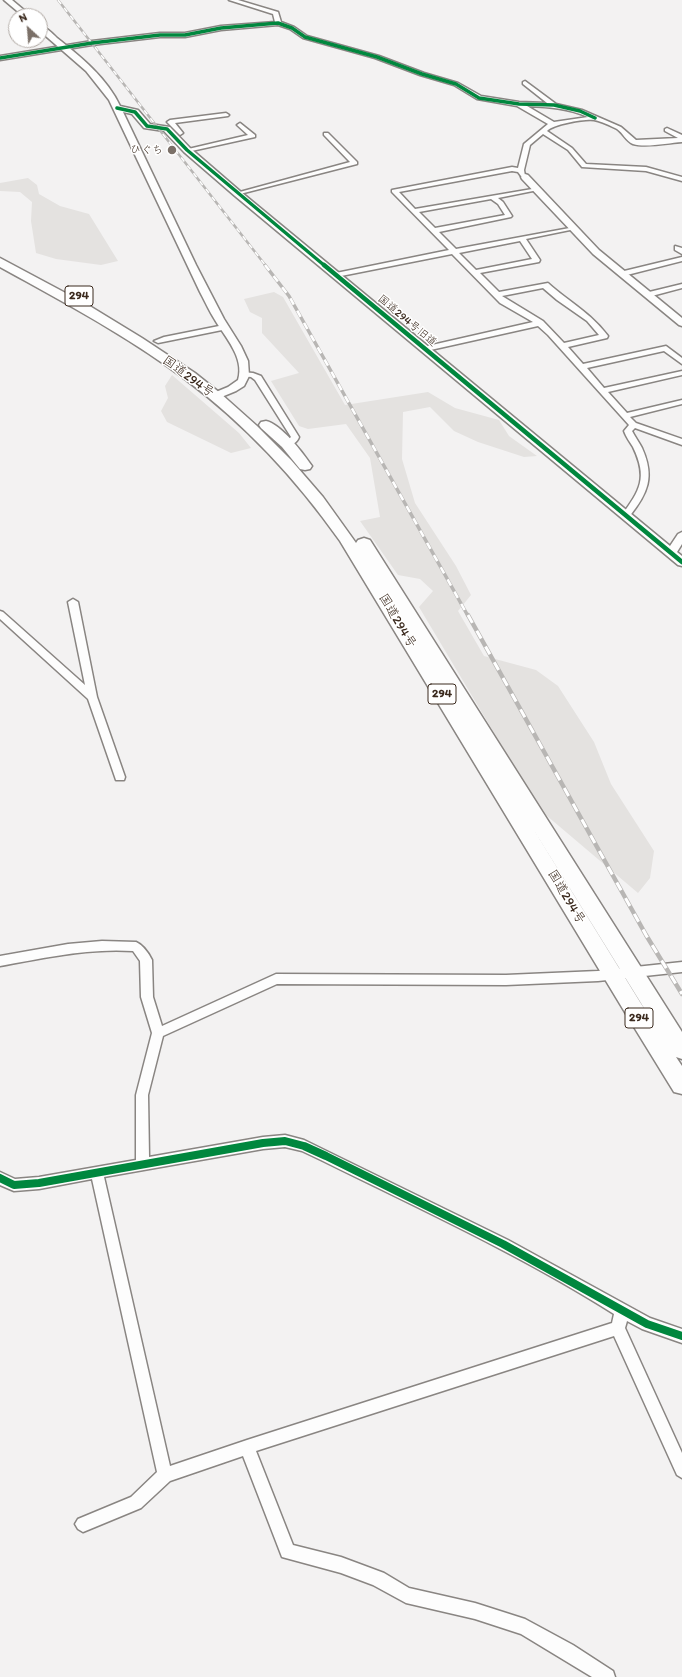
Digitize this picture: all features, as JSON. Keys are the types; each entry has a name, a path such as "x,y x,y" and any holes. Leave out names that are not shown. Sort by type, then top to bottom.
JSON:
{"highway":[{"name":"国道294号","path":"0,253 117,317 179,355 221,394 307,486 347,540 622,973 682,1050"},
{"name":"国道294号","path":"0,262 112,325 221,394 287,444 361,538 622,973 682,1085"}],"street":[{"path":"8,0 18,8"},
{"path":"232,0 276,13 278,23"},
{"path":"0,58 92,43 160,35 186,35 221,28 278,23 292,28 305,37 377,57 422,74 456,84 479,98 519,104 554,105 580,111 619,128 634,142 650,143 682,139"},
{"path":"48,33 65,47 96,77 109,94 224,327 240,354 244,374 241,383 221,394"},
{"path":"525,83 554,105"},
{"path":"519,104 552,124"},
{"name":"国道294号旧道","path":"117,108 136,112 147,126 163,128 173,133 187,150 238,194 626,514 682,562"},
{"path":"180,133 170,122 226,115"},
{"path":"523,173 527,144 552,124 595,118"},
{"path":"187,150 253,136 240,125"},
{"path":"163,128 174,126"},
{"path":"667,130 682,139"},
{"path":"543,131 570,149 584,166 646,169 682,179"},
{"path":"238,194 355,163 326,134"},
{"path":"682,323 596,252 536,189 523,173 512,170 394,190 496,295 503,301 540,323 633,425 682,442"},
{"path":"414,211 536,189"},
{"path":"433,231 509,216 501,203 493,196"},
{"path":"336,275 573,228"},
{"path":"474,272 536,260 522,238"},
{"path":"624,274 682,259"},
{"path":"496,295 545,285 560,298 590,319 604,336 562,346"},
{"path":"648,295 682,286"},
{"path":"426,349 540,323"},
{"path":"158,341 224,327"},
{"path":"581,367 666,348 682,362"},
{"path":"602,391 682,373"},
{"path":"244,374 253,375 258,378 295,437 294,440 287,444"},
{"path":"624,416 682,402"},
{"path":"626,514 640,498 646,475 642,459 628,431 633,425"},
{"path":"671,552 682,536"},
{"path":"73,602 92,697 120,777"},
{"path":"0,614 92,697"},
{"path":"0,961 96,946 121,945 136,947 146,960 146,998 158,1033 142,1095 143,1164"},
{"path":"158,1033 276,979 506,980 622,973 682,967"},
{"path":"0,1178 14,1185 39,1183 97,1174 143,1164 263,1143 285,1141 304,1146 503,1244 648,1324 682,1336"},
{"path":"97,1174 164,1475"},
{"path":"622,1310 618,1328 682,1470"},
{"path":"83,1524 136,1503 164,1475 618,1328"},
{"path":"247,1447 288,1551 341,1565 378,1579 406,1594 432,1602 475,1611 525,1627 567,1651 607,1677"}],"shaded area":[{"path":"28,178 37,185 39,194 60,206 89,214 118,261 101,265 56,259 36,253 31,221 32,202 20,192 0,191 0,183"},
{"path":"274,292 283,297 345,405 428,392 455,408 499,420 509,436 537,456 524,457 478,442 454,431 430,407 403,412 402,459 415,503 456,566 471,595 458,611 484,656 536,670 558,686 594,742 611,784 654,851 650,878 638,893 540,810 419,607 433,591 420,579 398,575 360,521 380,517 370,458 346,424 308,429 299,426 271,381 299,373 262,333 262,318 250,312 244,299"},
{"path":"172,375 239,433 251,448 231,453 167,422 161,411 168,398 165,386"}],"railway":[{"path":"58,0 266,266"},
{"path":"265,265 289,296 468,616"},
{"path":"468,615 646,935 682,994"}],"cycle path":[{"path":"0,58 92,43 160,35 185,35 221,28 278,23 292,28 305,37 377,57 422,74 456,84 479,98 519,104 554,105 580,111 595,118"},
{"path":"117,108 135,112 147,126 167,129 187,150 238,194 682,562"},
{"path":"0,1178 14,1185 39,1183 263,1143 285,1141 304,1146 326,1156 503,1244 647,1324 682,1336"}],"place":[{"name":"ひぐち","path":"172,150"}]}
